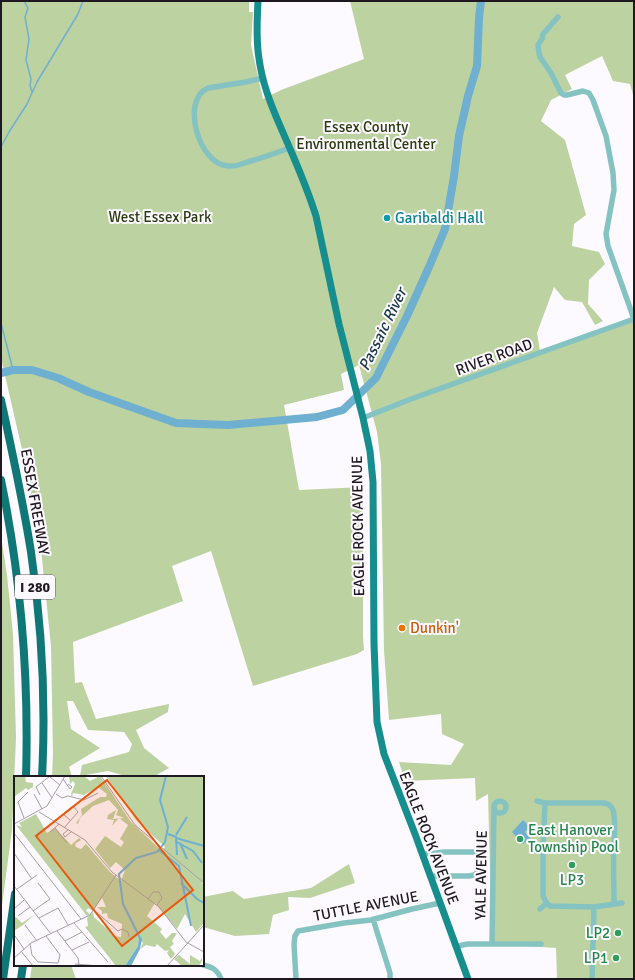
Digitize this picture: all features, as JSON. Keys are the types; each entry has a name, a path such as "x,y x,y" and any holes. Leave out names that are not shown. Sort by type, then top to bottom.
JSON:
{"highway":[{"name":"ESSEX FREEWAY","path":"1,400 19,482 33,566 39,617 44,720 42,776"},
{"name":"ESSEX FREEWAY","path":"1,480 11,534 23,630 26,691 26,776"},
{"path":"3,979 14,901"},
{"path":"20,979 22,966"}],"main road":[{"name":"EAGLE ROCK AVENUE","path":"258,1 257,45 260,66 275,114 316,216 339,324 364,421 370,451 373,482 374,644 377,722 384,754 468,979"}],"street":[{"path":"558,17 543,34 542,39 539,42 538,50 540,57 551,73 561,93 564,95 583,91 589,93 606,136 614,182 614,198 606,234 608,246 634,319"},
{"path":"263,78 203,90 197,100 194,113 198,137 210,156 217,163 228,166 243,163 289,148"},
{"name":"RIVER ROAD","path":"364,421 411,399 634,319"},
{"path":"537,801 545,803 604,803 612,807 614,822 614,904"},
{"path":"545,803 543,895 547,903 550,906 594,906 622,903"},
{"name":"YALE AVENUE","path":"492,944 494,807"},
{"path":"422,854 444,852 478,852 477,873 474,875 430,876"},
{"name":"TUTTLE AVENUE","path":"296,979 294,944 295,936 298,931 344,923 374,920 406,910 440,903"},
{"path":"540,909 547,903"},
{"path":"592,979 594,906"},
{"path":"374,920 390,973 390,979"},
{"path":"456,947 462,945 541,944"},
{"path":"204,965 216,970 221,979"}],"green space":[{"path":"1,1 249,1 249,12 253,12 251,45 263,99 281,90 364,59 350,1 634,1 634,98 630,84 613,81 602,56 565,75 572,89 551,100 541,121 565,140 586,215 574,224 572,246 599,252 605,264 589,280 588,304 603,321 595,325 582,302 565,300 554,287 537,333 540,351 634,318 634,979 557,979 556,948 492,944 488,794 476,801 475,778 405,781 399,762 451,765 464,744 442,734 441,714 389,720 384,650 381,464 377,432 359,365 341,374 344,390 284,405 299,490 363,487 364,650 357,654 253,686 211,551 172,566 183,601 73,642 75,683 82,682 96,719 169,704 168,712 136,730 144,748 169,768 155,776 126,776 108,771 80,776 82,765 129,752 132,744 124,732 88,730 73,701 67,701 71,729 100,748 69,767 72,776 52,776 51,646 41,549 29,480 1,358"},
{"path":"1,536 7,575 13,634 16,738 12,830 1,913"},
{"path":"349,864 355,883 310,898 288,897 289,910 273,915 269,934 235,936 204,927 204,897 233,891 244,899 311,888"},
{"path":"32,966 71,966 76,979 30,979"}],"water":[{"path":"523,820 530,827 525,832 530,838 523,844 512,832"}],"waterway":[{"path":"24,1 28,8 25,17 29,39 26,60 31,79 30,85 32,92"},
{"path":"1,147 27,104 37,82 78,14 83,1"},
{"name":"Passaic River","path":"1,373 13,370 32,370 58,378 89,392 176,423 228,425 317,417 343,410 376,378 407,316 445,229 459,136 468,96 477,66 481,1"},
{"path":"1,323 13,370"}],"place":[{"name":"Garibaldi Hall","path":"387,218"},
{"name":"Dunkin'","path":"402,628"},
{"name":"East Hanover Township Pool","path":"520,839"},
{"name":"LP3","path":"572,865"},
{"name":"LP2","path":"618,933"},
{"name":"LP1","path":"616,958"}],"park label":[{"name":"Essex County Environmental Center","path":"366,136"},
{"name":"West Essex Park","path":"160,217"}]}
